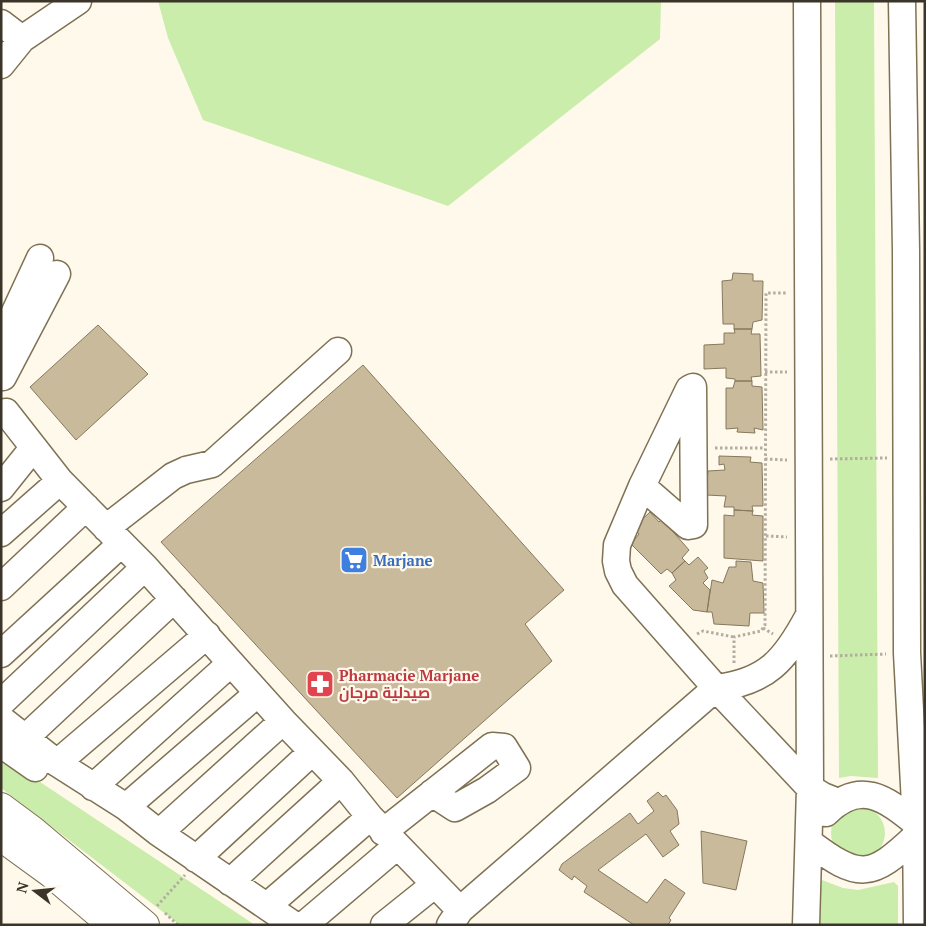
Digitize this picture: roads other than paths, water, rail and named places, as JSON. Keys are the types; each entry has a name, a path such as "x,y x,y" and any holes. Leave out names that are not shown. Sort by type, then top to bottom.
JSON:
{"highway":[{"path":"1,807 32,830 132,923"},
{"path":"1,837 52,874 132,923"}],"street":[{"path":"1,65 22,40 78,1"},
{"path":"806,925 810,788 807,1"},
{"path":"910,14 915,251 912,453 917,925"},
{"path":"1,23 22,40"},
{"path":"1,342 48,266 2,377 11,388 12,401 4,414 60,481 174,599 283,721 341,781 383,832 434,885 455,917 725,687 742,685 761,675 792,646 810,614"},
{"path":"1,654 173,476 186,470 212,464 338,351"},
{"path":"642,486 688,526 692,527 695,523 695,447 694,390 691,387 642,486 617,545 616,561 618,571 625,585 678,644 725,687 810,788 838,802"},
{"path":"1,488 33,448"},
{"path":"1,533 60,481"},
{"path":"1,587 86,507"},
{"path":"1,703 144,567"},
{"path":"13,741 174,599"},
{"path":"57,763 207,635"},
{"path":"93,787 231,663"},
{"path":"126,807 258,693"},
{"path":"1,720 13,741 266,915 294,925"},
{"path":"159,833 283,721"},
{"path":"13,741 57,763 126,807 159,833 192,865 230,882 266,915"},
{"path":"266,915 383,832 463,768 492,746 504,747 517,768 487,790 455,808 432,793"},
{"path":"192,865 312,752"},
{"path":"463,768 487,790"},
{"path":"230,882 341,781"},
{"path":"809,836 838,802 857,795 876,796 894,805 916,829"},
{"path":"809,836 839,864 859,870 879,867 888,862 916,829"},
{"path":"304,925 383,832"},
{"path":"384,925 434,885"}],"place":[{"name":"Marjane","path":"354,560"},
{"name":"Pharmacie Marjane صيدلية مرجان","path":"320,684"}]}
